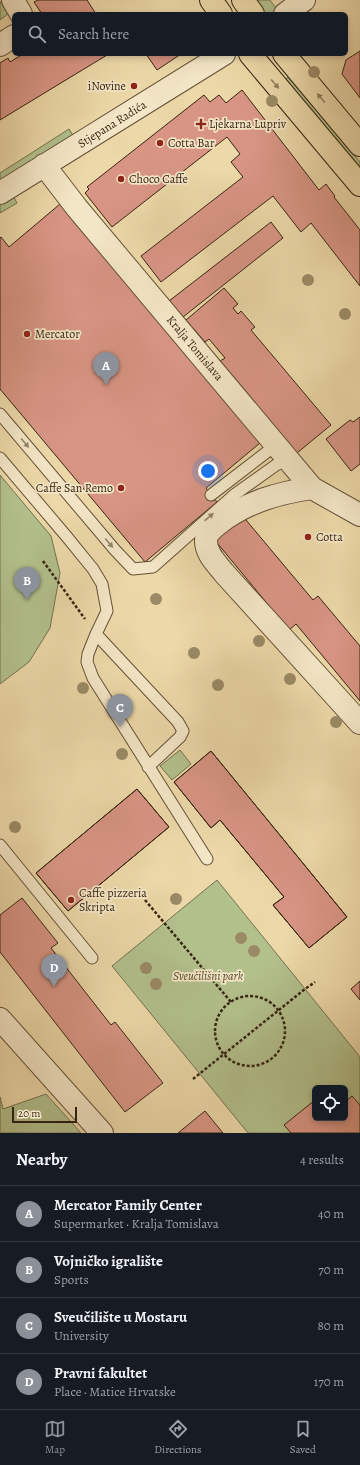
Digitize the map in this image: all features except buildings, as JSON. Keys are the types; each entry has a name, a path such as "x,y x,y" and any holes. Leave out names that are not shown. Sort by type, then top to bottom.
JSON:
{"main road":[{"path":"211,0 220,12"},
{"path":"243,0 252,12"},
{"path":"252,56 360,185"},
{"path":"286,56 360,144"}],"street":[{"path":"13,0 20,12"},
{"path":"288,12 304,0"},
{"path":"0,45 12,37"},
{"name":"Stjepana Radića","path":"0,193 221,56"},
{"name":"Kralja Tomislava","path":"44,166 154,308 294,471 360,515"},
{"path":"294,471 282,493 260,500 230,515 210,532 206,542 208,550 212,559 224,573 360,723"},
{"path":"0,1019 102,1133"}],"lane":[{"path":"0,414 115,550 133,568 153,567 234,495 276,465 294,471"},
{"path":"0,458 93,569 102,584 107,610 96,634 87,662 92,678 207,859"},
{"path":"211,495 294,471"},
{"path":"96,634 178,722 183,731 180,737 148,766"},
{"path":"0,846 92,958"}],"path":[{"path":"42,561 96,634"},
{"path":"145,900 231,1002"},
{"path":"193,1079 315,982"},
{"path":"251,996 266,1000 278,1010 285,1024 284,1039 277,1053 266,1062 250,1066 236,1063 224,1054 216,1040 216,1024 223,1009 231,1002 235,999 251,996"}],"green space":[{"path":"247,0 270,0 278,11 277,12 256,12"},
{"path":"0,1 8,14 0,20"},
{"path":"288,77 360,162 360,171 284,81"},
{"path":"69,129 74,137 0,184 0,173"},
{"path":"11,192 17,203 0,213 0,198"},
{"path":"0,475 51,536 60,573 50,628 29,662 0,684"},
{"path":"180,750 191,764 172,780 160,766"},
{"name":"Sveučilišni park","path":"217,880 360,1057 360,1133 248,1133 112,966"},
{"path":"46,1094 81,1133 0,1133 0,1097 3,1109"}],"place":[{"name":"iNovine","path":"134,86"},
{"name":"Ljekarna Lupriv","path":"201,124"},
{"name":"Cotta Bar","path":"160,143"},
{"name":"Choco Caffe","path":"121,179"},
{"name":"Mercator","path":"27,334"},
{"name":"Mercator Family Center","path":"106,385"},
{"name":"Caffe San Remo","path":"121,488"},
{"name":"Cotta","path":"308,537"},
{"name":"Vojničko igralište","path":"27,600"},
{"name":"Sveučilište u Mostaru","path":"120,727"},
{"name":"Caffe pizzeria Skripta","path":"71,900"},
{"name":"Pravni fakultet","path":"54,987"}]}
